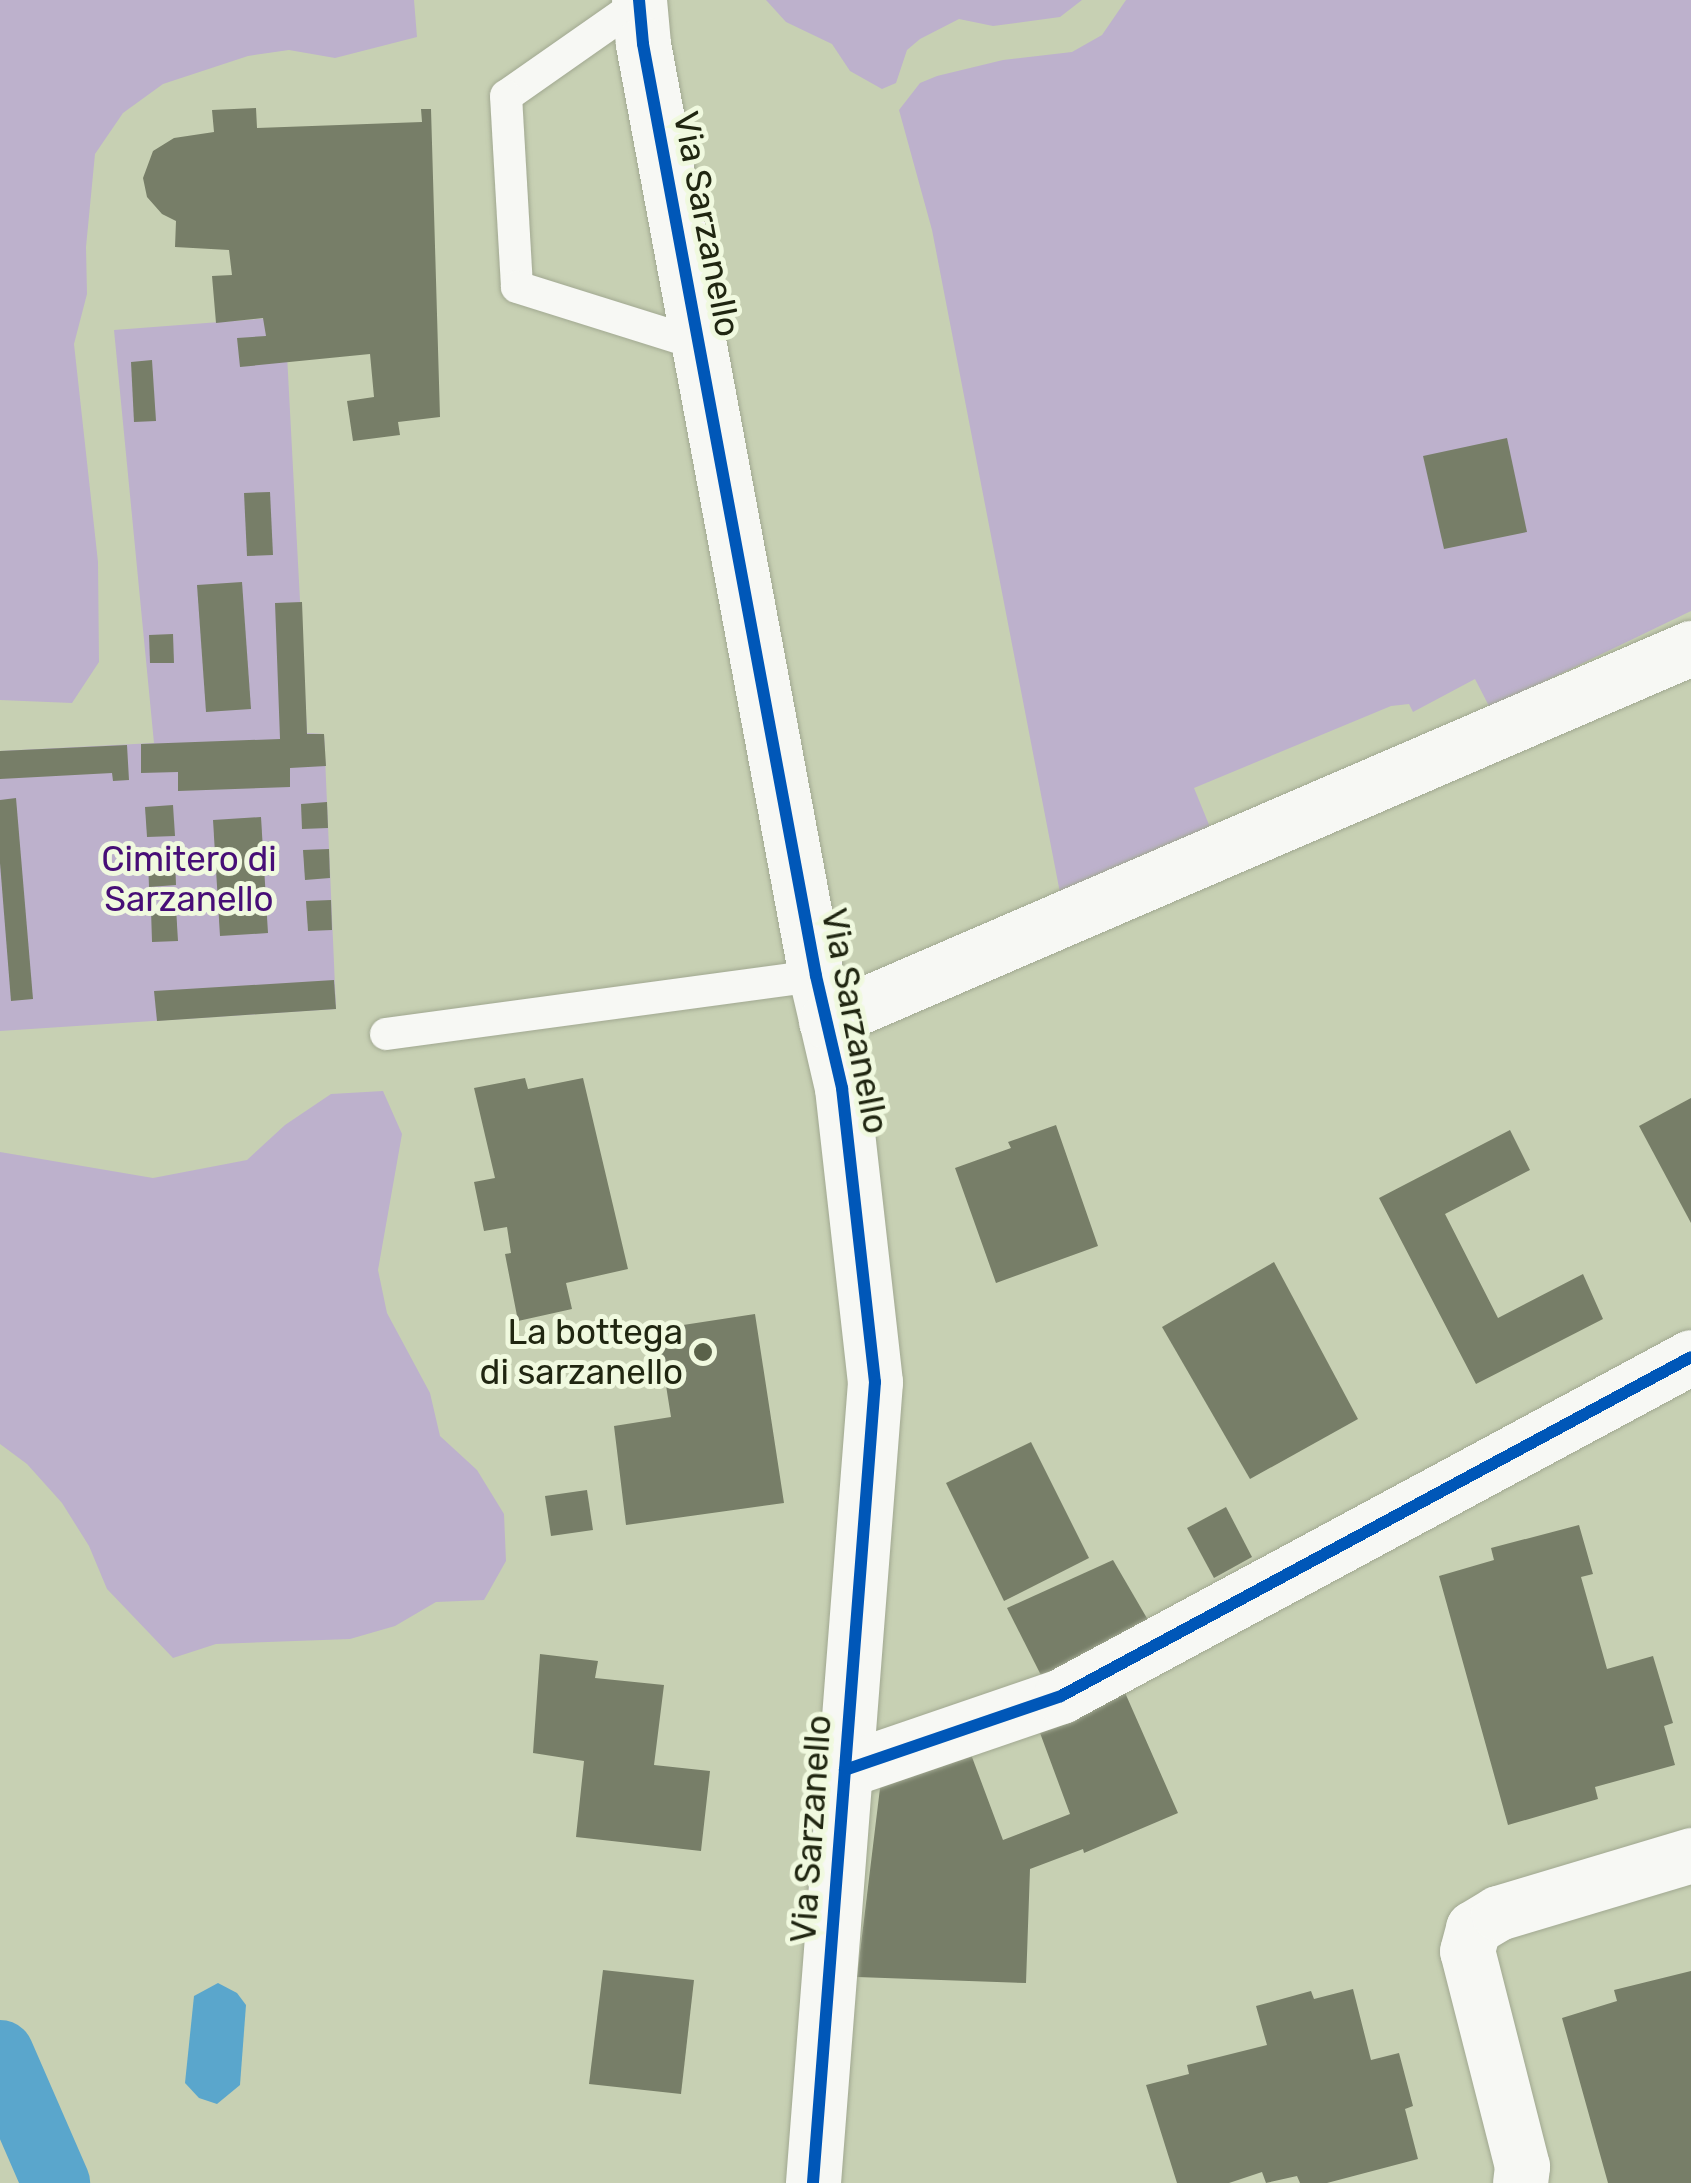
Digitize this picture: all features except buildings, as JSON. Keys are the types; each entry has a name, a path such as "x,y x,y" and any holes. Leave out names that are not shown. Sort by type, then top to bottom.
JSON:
{"street":[{"name":"Via Sarzanello","path":"639,2 821,998 842,1088 875,1382 812,2183"},
{"path":"821,998 1691,648"},
{"path":"845,1770 1062,1696 1691,1357"},
{"path":"1520,2183 1522,2166 1467,1951 1474,1928 1498,1913 1691,1855"}],"lane":[{"path":"639,2 506,96 517,287 699,344"},
{"path":"386,1034 821,998"}],"green space":[{"path":"0,0 414,0 417,37 335,58 289,50 248,56 163,84 123,113 95,154 86,247 87,294 74,344 98,562 99,662 72,703 0,700"},
{"path":"766,0 1082,0 1060,17 993,26 959,19 907,50 896,83 882,89 850,71 832,44 786,22"},
{"path":"1126,0 1691,0 1691,611 1490,708 1475,679 1413,712 1409,704 1391,706 1194,788 1214,837 1061,898 932,230 899,110 920,83 937,76 1003,60 1072,52 1102,35"},
{"name":"Cimitero di Sarzanello","path":"285,317 307,733 324,734 336,1009 0,1031 0,751 154,743 114,330"},
{"path":"383,1091 402,1134 378,1270 387,1313 430,1393 440,1436 477,1470 504,1514 506,1561 484,1600 436,1602 395,1626 350,1639 216,1644 173,1658 107,1589 89,1546 62,1503 27,1464 0,1444 0,1152 153,1178 247,1160 285,1125 331,1094"}],"water":[{"path":"218,1983 237,1993 246,2005 240,2085 217,2104 199,2098 185,2083 194,1996"}],"waterway":[{"path":"0,2054 56,2183"}],"cycle path":[{"path":"639,0 643,44 816,976 842,1088 875,1382 813,2183"},
{"path":"845,1770 1061,1696 1691,1357"}],"place":[{"name":"La bottega di sarzanello","path":"703,1352"}]}
